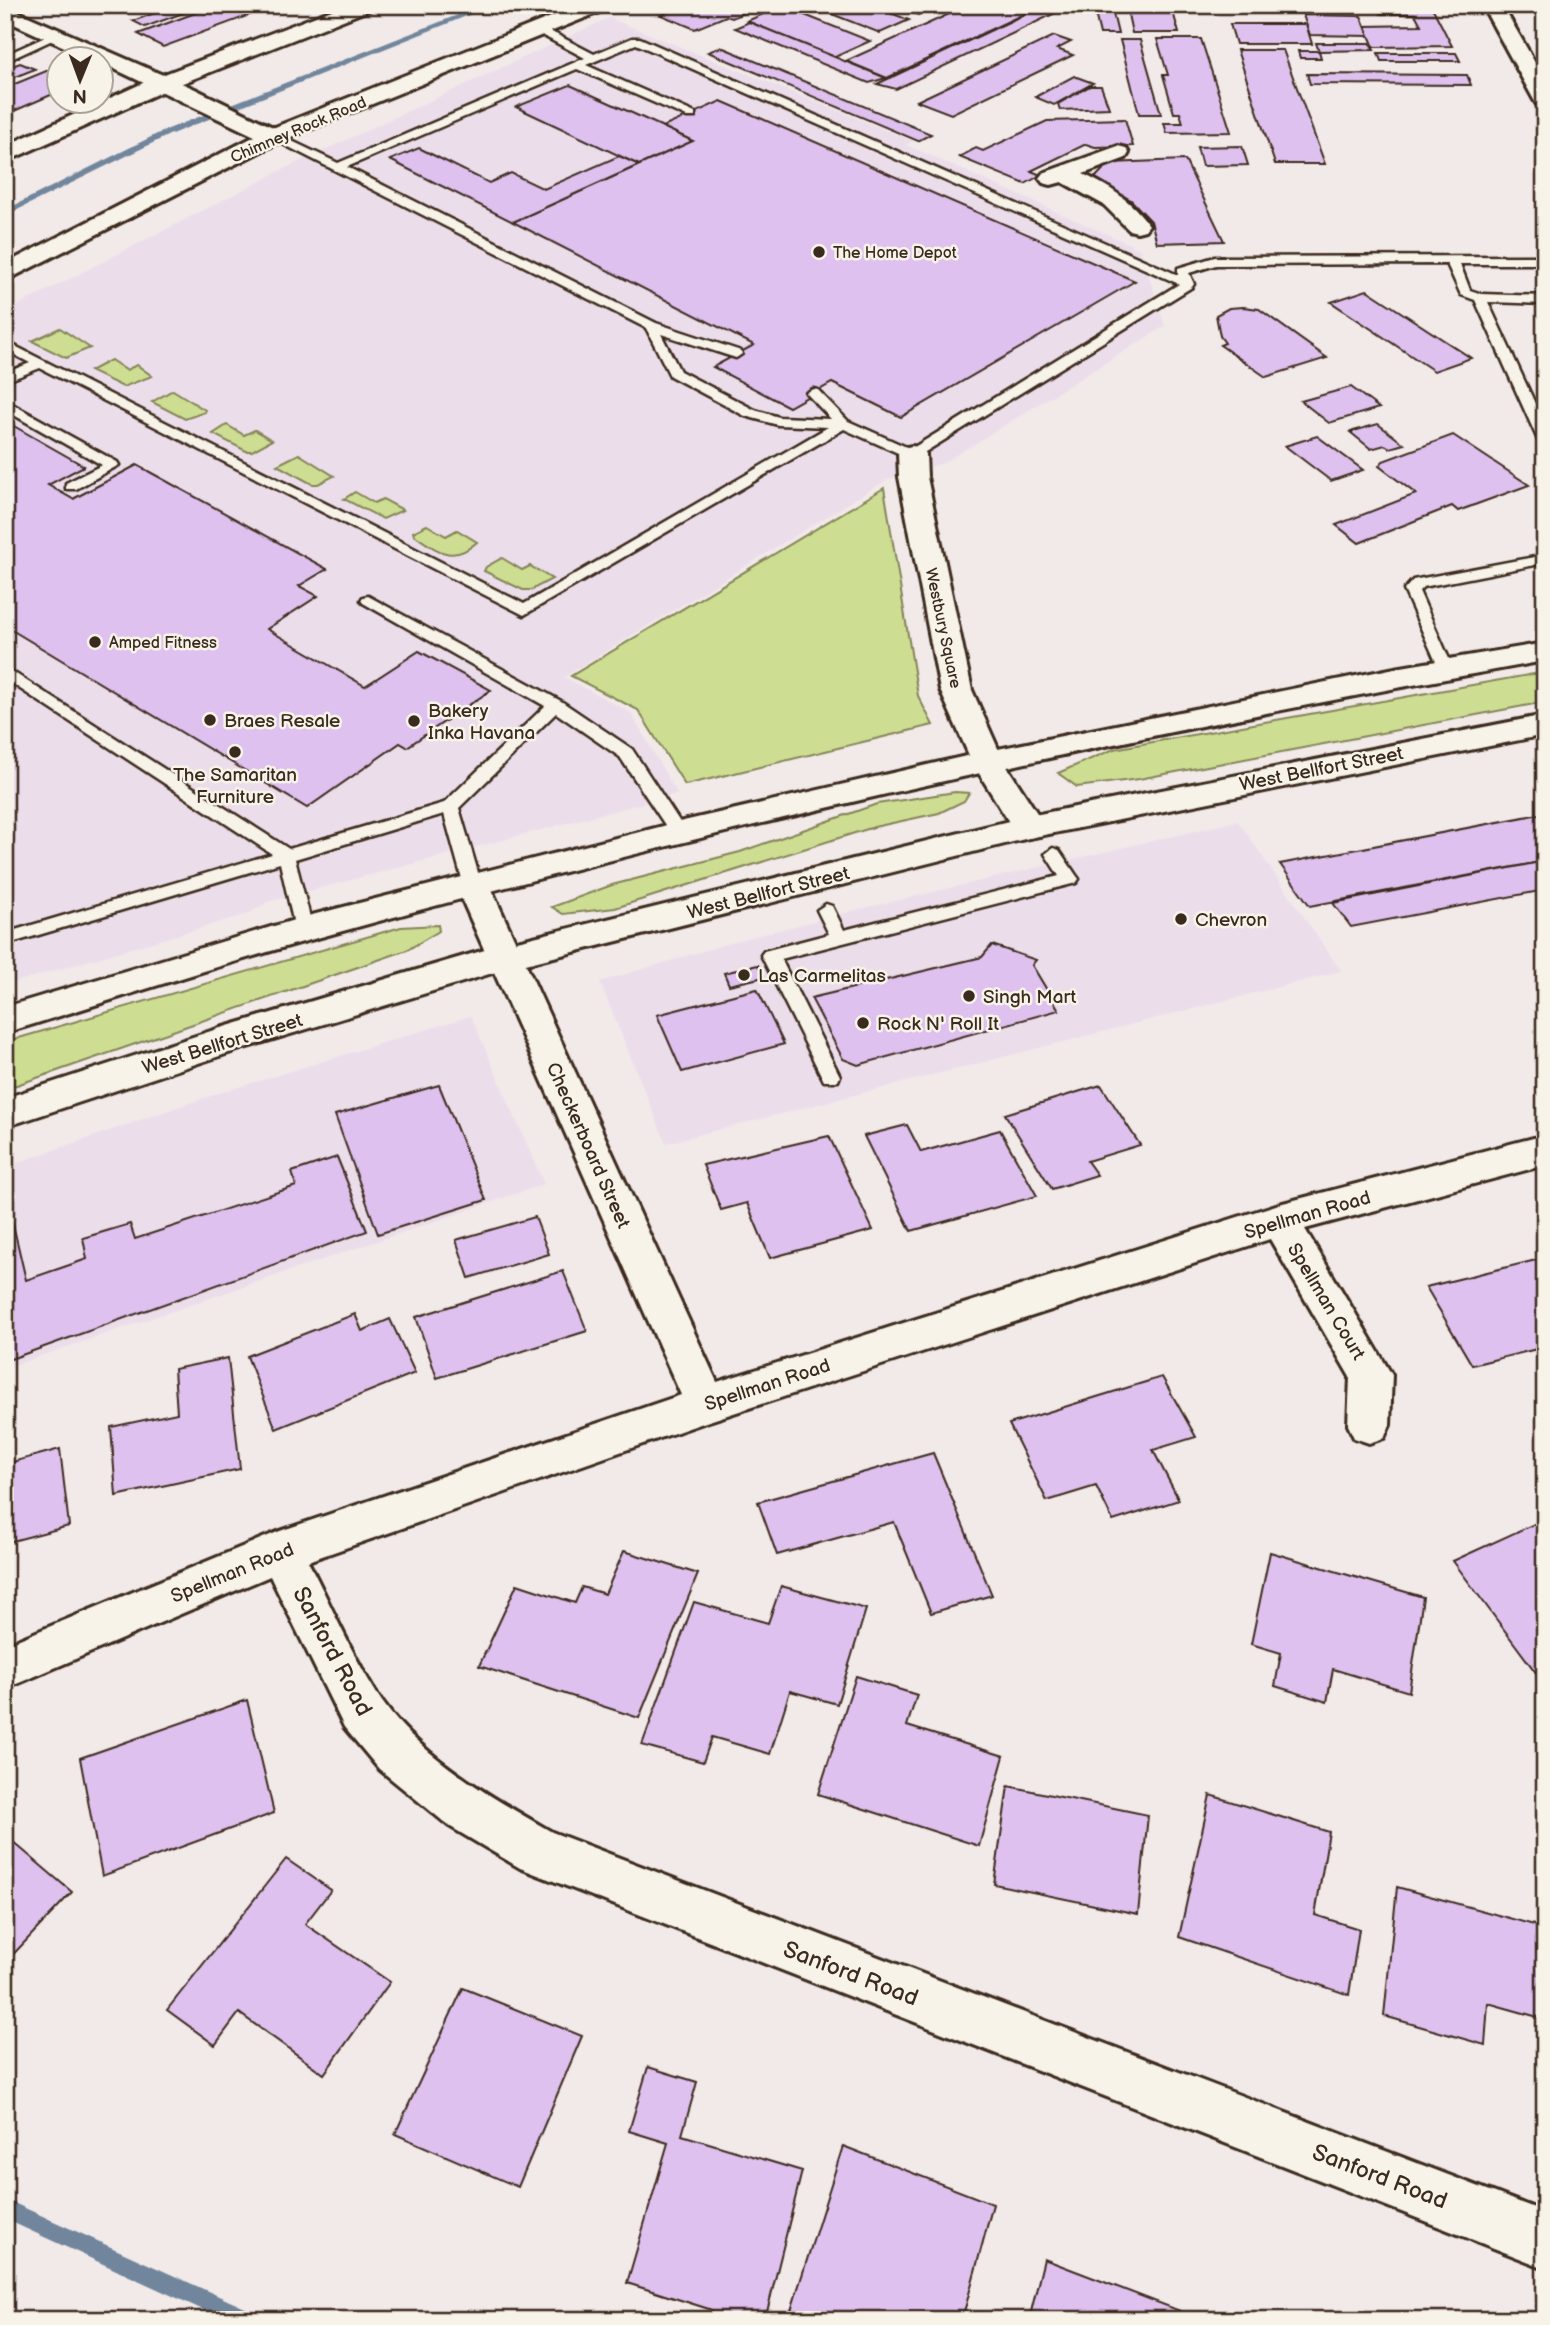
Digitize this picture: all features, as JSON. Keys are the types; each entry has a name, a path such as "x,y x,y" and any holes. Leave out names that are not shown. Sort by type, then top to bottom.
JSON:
{"street":[{"path":"5,155 162,83 364,5"},
{"name":"Chimney Rock Road","path":"5,274 273,136 600,5"},
{"path":"1492,5 1545,100"},
{"path":"5,12 273,136"},
{"path":"1118,153 1053,177 1096,187 1113,198 1137,225"},
{"name":"Westbury Square","path":"912,454 913,477 956,690 988,762 1029,827"},
{"path":"5,1020 304,929 679,833 988,762 1545,652"},
{"name":"West Bellfort Street","path":"5,1113 230,1039 505,957 1029,827 1545,726"},
{"name":"Checkerboard Street","path":"473,886 706,1404"},
{"name":"Spellman Road","path":"5,1667 280,1551 706,1404 1279,1220 1545,1150"},
{"name":"Spellman Court","path":"1279,1220 1371,1375 1369,1425"},
{"name":"Sanford Road","path":"280,1551 361,1711 396,1753 466,1809 537,1851 1545,2240"}],"lane":[{"path":"540,30 593,58"},
{"path":"5,59 56,36"},
{"path":"337,167 636,40 1188,284"},
{"path":"577,65 691,115"},
{"path":"273,136 651,326 736,354"},
{"path":"1451,260 1465,292 1480,298 1545,300"},
{"path":"1188,284 1182,271 1215,261 1545,260"},
{"path":"651,326 675,373 750,413 778,421 843,424 912,454 1188,284"},
{"path":"1480,298 1545,440"},
{"path":"5,345 524,610 843,424"},
{"path":"5,378 41,363"},
{"path":"813,393 843,424"},
{"path":"5,404 112,465 71,486"},
{"path":"1446,670 1411,590 1418,583 1545,559"},
{"path":"368,600 555,705 626,753 679,833"},
{"path":"5,672 286,855 304,929"},
{"path":"5,939 450,807 555,705"},
{"path":"450,807 473,886"},
{"path":"831,1076 769,955 1070,879 1053,854"},
{"path":"826,910 839,937"}],"shaded area":[{"path":"609,18 913,141 906,145 1140,249 1165,326 943,463 888,479 564,677 631,713 677,794 267,902 248,914 5,985 5,312 290,166"},
{"path":"1238,821 1341,971 666,1143 600,982 740,940 869,907"},
{"path":"471,1016 544,1184 5,1368 5,1167 213,1095"}],"green space":[{"path":"60,328 90,348 66,358 32,341"},
{"path":"111,360 126,370 137,365 152,376 123,387 90,371"},
{"path":"173,390 205,412 185,419 152,402"},
{"path":"227,425 244,435 255,430 272,440 252,451 246,451 213,434"},
{"path":"299,454 334,476 312,484 277,465"},
{"path":"884,488 918,696 933,725 685,785 638,710 571,676"},
{"path":"355,492 374,503 383,499 403,510 383,519 344,499"},
{"path":"427,525 446,536 457,530 477,542 460,553 445,553 414,535 413,532"},
{"path":"502,558 522,570 530,566 552,579 531,590 523,590 484,571"},
{"path":"1545,672 1545,702 1139,779 1077,787 1058,773 1114,749"},
{"path":"955,792 969,793 964,801 939,813 874,827 615,908 563,914 552,907 612,885 740,852 877,804"},
{"path":"438,925 439,931 407,950 5,1089 5,1042 401,927"}],"building":[{"path":"137,5 116,13 102,6"},
{"path":"176,5 205,5 145,27 133,21"},
{"path":"217,5 277,5 163,47 138,34"},
{"path":"685,5 764,5 695,29 661,15"},
{"path":"809,5 870,5 909,20 880,33"},
{"path":"907,5 934,8 918,15 900,8"},
{"path":"969,5 1043,5 887,78 846,61"},
{"path":"1045,5 1068,7 896,89 877,84"},
{"path":"1093,5 1111,5 1118,34 1100,34"},
{"path":"1126,5 1171,5 1179,33 1132,33"},
{"path":"1196,5 1280,5 1281,8"},
{"path":"1376,5 1431,5 1452,46 1374,47 1365,26 1421,25 1415,14 1381,14"},
{"path":"782,6 870,41 835,57 747,21"},
{"path":"1303,15 1361,16 1369,36 1310,35"},
{"path":"749,22 886,78 869,83 735,28"},
{"path":"1230,24 1306,24 1312,44 1236,44"},
{"path":"1054,36 1071,42 1057,49 1073,55 951,114 917,101"},
{"path":"1157,39 1201,39 1231,132 1167,133 1164,123 1183,123 1180,113 1174,113 1163,75 1168,75"},
{"path":"1120,40 1140,40 1161,114 1139,114"},
{"path":"1316,43 1370,43 1374,50 1319,51"},
{"path":"721,47 931,134 918,141 708,52"},
{"path":"1237,50 1283,50 1325,164 1275,164"},
{"path":"1298,51 1319,51 1321,58 1300,58"},
{"path":"1378,53 1456,53 1460,61 1381,61"},
{"path":"20,63 35,69 5,81 5,69"},
{"path":"46,71 46,97 5,115 5,88"},
{"path":"1307,74 1467,75 1471,85 1310,84"},
{"path":"1074,76 1093,83 1054,105 1035,97"},
{"path":"570,85 693,141 639,165 516,107"},
{"path":"1090,86 1101,86 1109,108 1060,110 1058,104"},
{"name":"The Home Depot","path":"721,101 1135,281 901,417 832,383 789,407 713,367 754,345 513,222 693,141 663,127"},
{"path":"1125,119 1133,146 1095,147 1086,144 1031,171 1041,175 1025,184 959,157 976,148 983,151 1047,121"},
{"path":"1242,146 1248,165 1202,166 1197,147"},
{"path":"419,148 489,183 511,173 544,189 619,156 639,165 513,222 390,160"},
{"path":"1185,160 1224,241 1157,243 1151,221 1131,200 1093,180 1109,163"},
{"path":"1367,290 1471,358 1434,371 1331,302"},
{"path":"1229,308 1259,309 1327,358 1266,377 1220,345 1225,343 1220,336 1216,315"},
{"path":"1351,387 1379,408 1329,423 1301,401"},
{"path":"5,421 84,466 48,485 73,499 137,465 327,569 299,586 318,596 267,629 365,686 419,651 491,690 407,747 400,743 307,808 5,626"},
{"path":"1378,424 1404,444 1371,449 1350,432"},
{"path":"1453,435 1529,485 1458,511 1452,506 1359,543 1336,525 1416,494 1379,466 1383,461"},
{"path":"1317,436 1363,470 1331,481 1285,446"},
{"path":"1545,813 1545,861 1310,906 1280,864"},
{"path":"1545,861 1545,890 1351,927 1333,903"},
{"path":"992,945 1036,960 1032,965 1059,1010 858,1065 843,1059 811,998 982,957"},
{"name":"Las Carmelitas","path":"758,965 764,977 729,985 724,973"},
{"path":"757,989 784,1044 682,1072 657,1015"},
{"path":"439,1085 486,1200 378,1234 335,1115"},
{"path":"1101,1085 1140,1145 1087,1161 1097,1175 1052,1189 1005,1114"},
{"path":"907,1125 921,1152 1000,1130 1037,1196 911,1231 864,1136"},
{"path":"829,1136 873,1230 770,1258 747,1203 721,1210 703,1165"},
{"path":"337,1157 367,1231 5,1361 5,1222 12,1220 26,1280 87,1259 83,1238 130,1224 135,1239 296,1186 292,1172"},
{"path":"535,1217 549,1254 469,1278 456,1240"},
{"path":"1536,1260 1545,1273 1545,1347 1472,1365 1426,1287"},
{"path":"563,1271 587,1331 437,1378 416,1317"},
{"path":"355,1314 362,1331 390,1319 415,1373 276,1429 247,1356"},
{"path":"228,1358 240,1469 116,1496 111,1427 177,1413 174,1369"},
{"path":"1162,1377 1196,1437 1153,1450 1179,1500 1113,1521 1096,1486 1047,1501 1009,1424"},
{"path":"60,1449 69,1526 5,1543 5,1464"},
{"path":"933,1453 992,1595 931,1613 894,1522 777,1555 758,1502"},
{"path":"1545,1519 1545,1682 1543,1682 1453,1561"},
{"path":"624,1551 698,1574 639,1718 479,1666 517,1584 575,1603 582,1587 605,1594"},
{"path":"1270,1552 1423,1597 1409,1692 1333,1669 1327,1702 1275,1686 1281,1653 1251,1644"},
{"path":"781,1586 866,1609 837,1704 790,1691 770,1754 712,1737 703,1762 642,1745 694,1602 768,1623"},
{"path":"856,1676 917,1695 907,1726 1004,1756 979,1846 818,1794"},
{"path":"247,1700 274,1813 102,1876 80,1758"},
{"path":"1008,1786 1148,1815 1138,1914 994,1884"},
{"path":"1210,1795 1329,1832 1315,1915 1359,1929 1349,1995 1179,1937"},
{"path":"5,1835 72,1892 5,1963"},
{"path":"286,1859 331,1890 305,1924 390,1982 324,2074 239,2013 215,2045 167,2010"},
{"path":"1397,1887 1545,1928 1545,2019 1488,2003 1485,2045 1384,2016"},
{"path":"463,1988 582,2036 518,2187 395,2134"},
{"path":"648,2067 697,2082 682,2135 802,2171 765,2320 709,2320 712,2310 627,2283 668,2143 629,2131"},
{"path":"843,2146 993,2204 962,2320 788,2320"},
{"path":"1044,2259 1196,2317 1195,2320 1029,2320"}],"waterway":[{"path":"5,213 166,133 490,5"},
{"path":"5,2209 249,2320"}],"place":[{"name":"The Home Depot","path":"819,252"},
{"name":"Amped Fitness","path":"95,642"},
{"name":"Braes Resale","path":"210,720"},
{"name":"Bakery Inka Havana","path":"414,721"},
{"name":"The Samaritan Furniture","path":"235,752"},
{"name":"Chevron","path":"1181,919"},
{"name":"Las Carmelitas","path":"744,975"},
{"name":"Singh Mart","path":"969,996"},
{"name":"Rock N' Roll It","path":"863,1023"}]}
